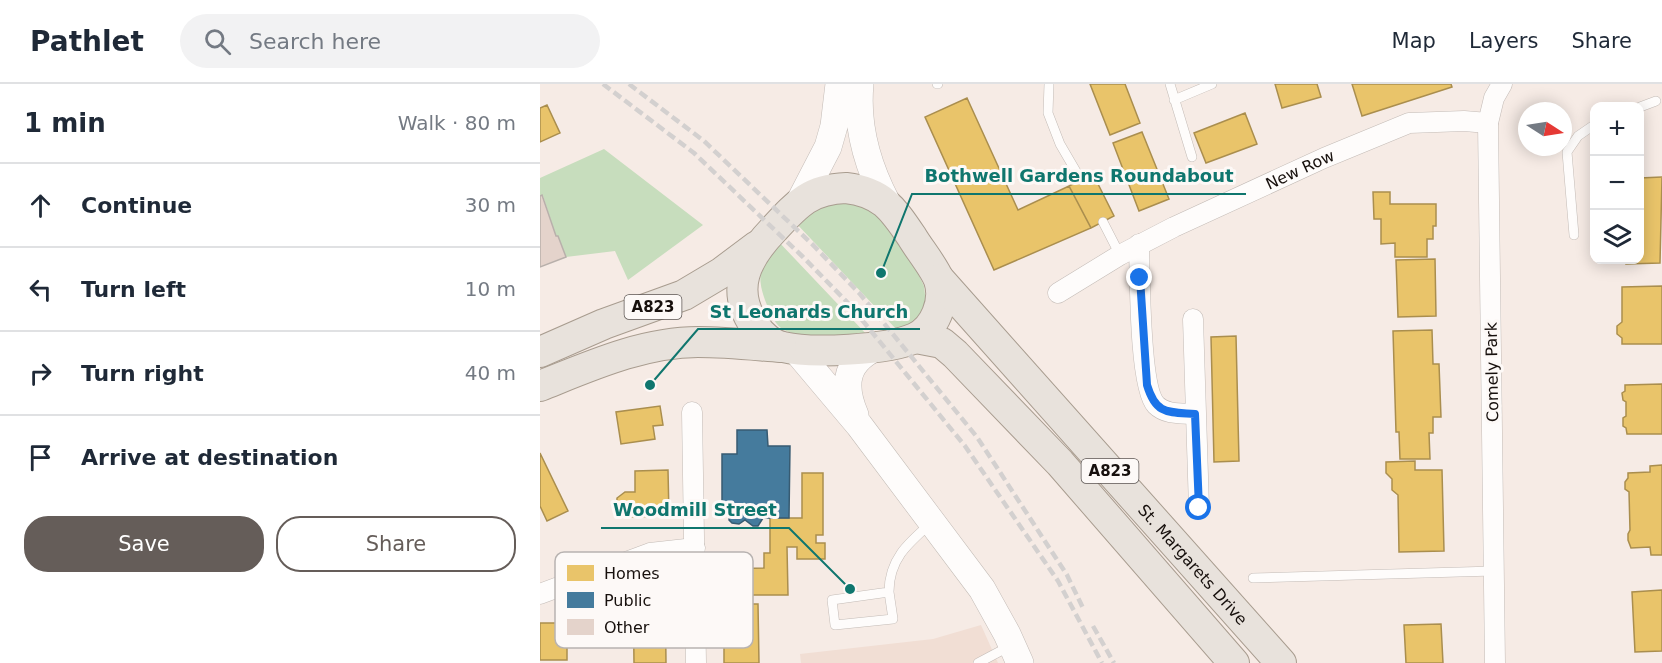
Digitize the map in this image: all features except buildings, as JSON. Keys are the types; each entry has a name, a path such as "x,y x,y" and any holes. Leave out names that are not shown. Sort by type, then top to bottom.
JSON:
{"main road":[{"name":"A823","path":"540,352 604,324 684,295 722,273 758,246 800,201 832,189 846,188 873,194 887,202 939,279"},
{"name":"A823","path":"758,246 746,269 742,299 744,308 762,335 788,348"},
{"path":"916,338 926,330 938,311 939,279"},
{"name":"St. Margarets Drive","path":"939,279 1281,663"},
{"name":"A823","path":"540,386 616,356 670,345 697,342 844,350 879,346 916,338"},
{"name":"St. Margarets Drive","path":"916,338 942,343 955,354 1060,463 1234,663"}],"street":[{"path":"800,201 828,147 834,126 839,84"},
{"path":"860,84 860,112 865,146 880,190 887,202"},
{"name":"Comely Park","path":"1494,663 1488,123 1494,98 1502,84"},
{"name":"New Row","path":"1058,293 1139,244 1324,158 1409,123 1464,121 1488,123"},
{"path":"1139,244 1147,385 1151,399 1165,412 1195,414"},
{"path":"1193,319 1199,508"},
{"path":"859,425 849,401 847,380 855,363 869,350 879,346"},
{"path":"788,348 859,425 982,589 1016,654"},
{"path":"692,412 695,552"},
{"path":"659,552 695,548"},
{"path":"540,594 555,588"},
{"path":"696,648 696,663"}],"lane":[{"path":"1049,84 1048,113 1060,144 1081,180"},
{"path":"1170,84 1192,157"},
{"path":"1174,99 1212,84"},
{"path":"1644,106 1656,101"},
{"path":"1574,235 1568,152 1578,136 1590,128"},
{"path":"1103,222 1119,255"},
{"path":"889,592 832,600 835,625 892,619 889,578 895,562 912,540 932,523"},
{"path":"1252,578 1494,571"},
{"path":"978,663 1016,654"}],"shaded area":[{"path":"981,625 998,663 801,663 800,654 933,639"}],"green space":[{"path":"604,149 703,225 628,280 615,251 566,257 558,236 556,236 543,196 540,196 540,178"},
{"path":"836,199 874,210 912,261 924,286 926,303 919,320 897,330 794,221"},
{"path":"777,240 869,337 811,337 789,332 778,326 762,291 760,275 767,255"}],"railway":[{"path":"603,84 694,153 849,304 965,446 1058,581 1102,663"},
{"path":"629,84 704,141 814,246 860,294 977,437 1067,575 1083,608"},
{"path":"1093,626 1114,663"}],"place":[{"name":"Bothwell Gardens Roundabout","path":"881,273"},
{"name":"St Leonards Church","path":"650,385"},
{"name":"Woodmill Street","path":"850,589"}],"route":[{"path":"1140,278 1147,385 1151,399 1165,412 1195,414 1199,508"}]}
